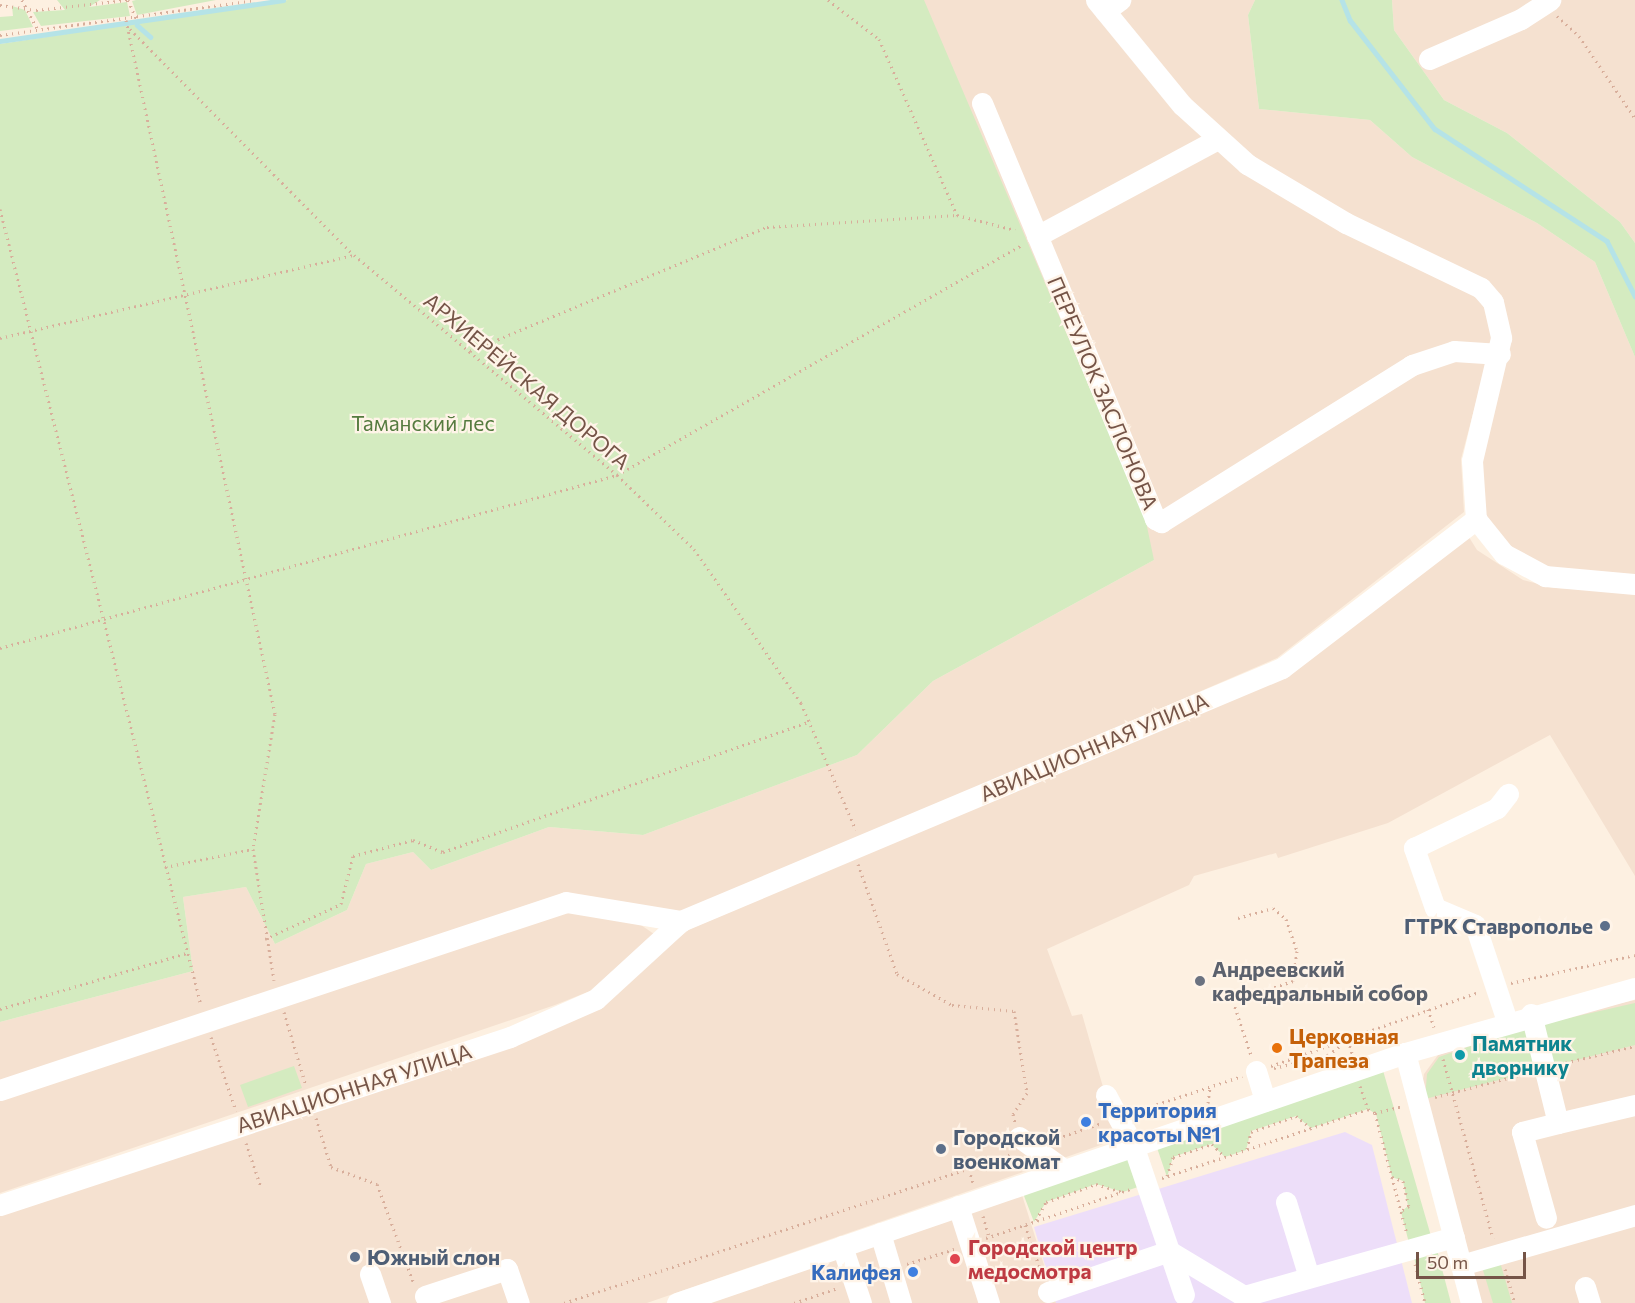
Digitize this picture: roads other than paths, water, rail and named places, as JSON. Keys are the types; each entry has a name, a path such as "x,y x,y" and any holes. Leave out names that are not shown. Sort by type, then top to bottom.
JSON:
{"street":[{"path":"1429,59 1548,1"},
{"path":"1107,4 1216,140 1292,193 1481,288 1499,318 1500,354 1472,461 1476,519 1504,554 1545,576 1635,584"},
{"name":"ПЕРЕУЛОК ЗАСЛОНОВА","path":"982,103 1155,519 1161,522 1412,365 1454,351 1500,354"},
{"path":"1037,236 1216,140"},
{"name":"АВИАЦИОННАЯ УЛИЦА","path":"0,1205 510,1037 596,999 681,921 1281,668 1476,519"},
{"path":"1507,1021 1475,925 1435,908 1414,848 1497,808 1508,794"},
{"path":"0,1090 280,1000 566,902 681,921"},
{"path":"688,1301 1062,1168 1405,1053 1531,1014 1635,988"},
{"path":"1531,1014 1558,1123"},
{"path":"1405,1053 1471,1303"},
{"path":"1262,1069 1265,1101"},
{"path":"1106,1095 1133,1145 1184,1295"},
{"path":"1546,1218 1522,1132 1635,1105"},
{"path":"1019,1137 1062,1168"},
{"path":"1286,1202 1309,1276"},
{"path":"958,1206 989,1303"},
{"path":"1461,1265 1635,1215"},
{"path":"880,1233 901,1303"},
{"path":"1169,1251 1245,1299 1309,1276 1454,1237"},
{"path":"842,1246 861,1303"},
{"path":"1048,1292 1169,1251"},
{"path":"420,1291 507,1269 519,1303"},
{"path":"370,1274 380,1303"}],"waterway":[{"path":"0,41 283,0"},
{"path":"1342,0 1350,20 1435,129 1607,241 1635,296"},
{"path":"137,25 151,37"}],"place":[{"name":"ГТРК Ставрополье","path":"1605,926"},
{"name":"Андреевский кафедральный собор","path":"1200,981"},
{"name":"Церковная Трапеза","path":"1277,1048"},
{"name":"Памятник дворнику","path":"1460,1055"},
{"name":"Территория красоты №1","path":"1086,1122"},
{"name":"Городской военкомат","path":"941,1149"},
{"name":"Южный слон","path":"355,1257"},
{"name":"Городской центр медосмотра","path":"955,1259"},
{"name":"Калифея","path":"913,1272"}],"park label":[{"name":"Таманский лес","path":"423,423"}]}
